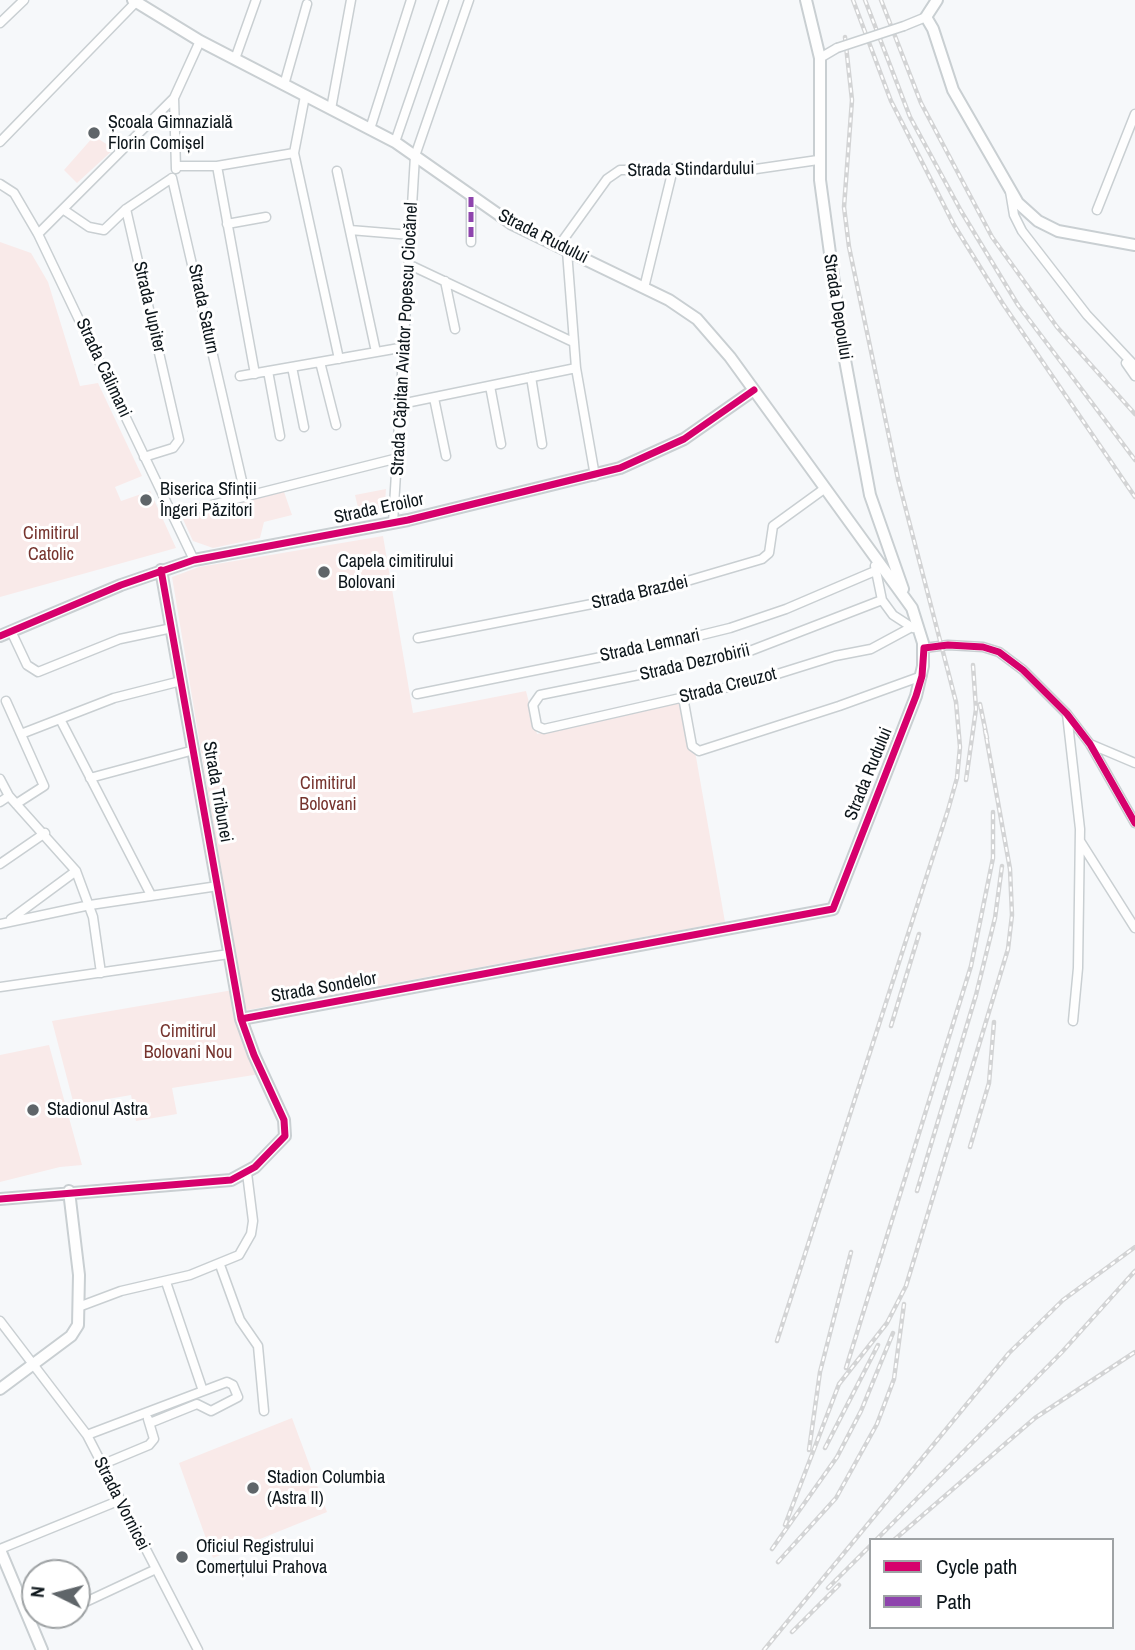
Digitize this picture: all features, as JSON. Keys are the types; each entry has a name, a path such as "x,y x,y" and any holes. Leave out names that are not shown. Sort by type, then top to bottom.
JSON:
{"street":[{"path":"0,23 23,0"},
{"path":"235,59 256,0"},
{"path":"331,109 351,0"},
{"path":"370,129 411,0"},
{"path":"394,142 444,0"},
{"name":"Strada Căpitan Aviator Popescu Ciocănel","path":"393,523 415,156 469,0"},
{"name":"Strada Depoului","path":"806,0 820,58 818,160 843,349 858,437 880,527 912,608"},
{"path":"820,58 837,48 926,17 937,0"},
{"path":"0,142 135,1"},
{"name":"Strada Rudului","path":"135,1 200,41 394,142 512,224 643,288 697,319 754,390 857,533 875,565 912,608 915,628 924,648 922,676 832,909"},
{"path":"284,85 307,4"},
{"path":"926,17 933,29 953,90 1010,191 1028,214 1067,234 1135,245"},
{"path":"38,234 174,98 200,41"},
{"path":"304,96 294,153 339,359"},
{"path":"64,210 98,230 108,227 126,209 172,178 177,166 174,98"},
{"path":"1097,210 1135,114"},
{"path":"177,166 217,166 294,153"},
{"name":"Strada Stindardului","path":"563,249 614,173 630,169 756,169 818,160"},
{"path":"217,166 255,373"},
{"path":"643,288 673,170"},
{"path":"337,171 376,352"},
{"name":"Strada Saturn","path":"172,178 245,495"},
{"name":"Strada Călimani","path":"0,184 14,193 38,234 194,560"},
{"path":"1010,191 1014,215 1022,231 1066,290 1135,366"},
{"path":"471,197 471,242"},
{"name":"Strada Jupiter","path":"126,209 179,440 173,448 144,457"},
{"path":"227,224 266,217"},
{"path":"350,230 411,234"},
{"path":"563,249 576,368 595,475"},
{"path":"410,265 573,342"},
{"path":"445,281 455,328"},
{"path":"1110,340 1135,376"},
{"path":"240,376 405,347"},
{"path":"320,362 336,425"},
{"path":"292,367 304,427"},
{"path":"401,404 576,368"},
{"path":"268,371 280,436"},
{"path":"531,377 542,444"},
{"path":"490,386 501,444"},
{"name":"Strada Eroilor","path":"5,634 161,570 194,560 393,523 595,475 661,452 719,417 754,390"},
{"path":"434,398 446,456"},
{"path":"172,515 398,458"},
{"name":"Strada Brazdei","path":"418,638 643,594 762,558 769,553 773,526 824,489"},
{"path":"857,533 880,527"},
{"name":"Strada Rudului","path":"875,565 882,600"},
{"name":"Strada Lemnari","path":"417,694 661,645 730,628 803,603 875,565"},
{"name":"Strada Tribunei","path":"161,570 241,1019"},
{"path":"882,600 893,615 915,628"},
{"name":"Strada Dezrobirii","path":"541,728 533,705 540,695 741,654 882,600"},
{"path":"5,634 27,665 38,672 120,639 172,628"},
{"name":"Strada Creuzot","path":"541,728 755,681 835,656 863,651 915,628"},
{"path":"924,648 974,646 999,653 1030,677 1067,714 1090,744 1135,823"},
{"path":"682,697 692,747 699,751 922,676"},
{"path":"21,734 114,698 181,681"},
{"path":"6,701 44,786 16,804"},
{"path":"1067,714 1080,841 1078,968 1073,1021"},
{"path":"60,719 150,895"},
{"path":"1090,744 1135,763"},
{"path":"90,778 194,750"},
{"path":"0,779 9,796 45,833 76,872 90,905 102,972"},
{"path":"0,802 9,796"},
{"path":"0,863 45,833"},
{"path":"1080,841 1135,928"},
{"path":"0,925 76,872"},
{"path":"9,920 218,886"},
{"name":"Strada Sondelor","path":"241,1019 832,909"},
{"path":"0,987 229,954"},
{"path":"0,1199 69,1191 231,1180 247,1173 281,1143 286,1127 241,1019"},
{"path":"81,1306 121,1291 166,1282 220,1265 239,1255 251,1234 253,1221 247,1173"},
{"path":"0,1389 75,1331 81,1306 69,1191"},
{"path":"220,1265 240,1320 258,1346 264,1411"},
{"path":"87,1436 146,1412 200,1392 227,1382 233,1385 238,1398 211,1411 202,1404 200,1392 166,1282"},
{"name":"Strada Vornicei","path":"0,1321 87,1436 118,1502 198,1650"},
{"path":"150,1423 202,1404"},
{"path":"101,1465 149,1445 154,1438 146,1412"},
{"path":"42,1650 0,1549 118,1502"},
{"path":"91,1599 154,1570"}],"green space":[{"path":"94,136 114,149 77,183 64,170"},
{"name":"Cimitirul Catolic","path":"0,242 31,253 48,282 80,386 98,383 142,476 115,487 121,501 150,491 176,548 0,597"},
{"path":"282,486 292,515 264,522 260,538 213,548 193,541 182,517"},
{"path":"386,489 384,515 361,520 355,495"},
{"name":"Cimitirul Bolovani","path":"383,536 413,713 526,691 537,734 680,700 696,757 725,922 248,1010 244,1007 172,577 199,567"},
{"name":"Cimitirul Bolovani Nou","path":"233,990 240,1036 260,1074 172,1088 177,1114 136,1121 131,1095 74,1105 52,1021"},
{"name":"Stadionul Astra","path":"49,1045 82,1165 60,1167 0,1182 0,1055"},
{"name":"Stadion Columbia (Astra II)","path":"292,1418 327,1512 213,1558 179,1463"}],"railway":[{"path":"853,0 891,101 954,225 1003,304 1135,497"},
{"path":"865,0 910,117 961,211 1018,305 1135,460"},
{"path":"881,0 921,103 992,237 1057,327 1135,414"},
{"path":"777,1341 948,810 957,778 960,747 956,702 898,479 849,247 844,207 852,100 845,37"},
{"path":"966,780 976,709 973,665"},
{"path":"980,704 987,738"},
{"path":"785,1525 839,1384 887,1323 906,1286 1008,949 1012,915 1010,869 985,730"},
{"path":"846,1368 971,966 993,858 993,812"},
{"path":"917,1191 976,995 995,918 1002,866"},
{"path":"891,1026 919,934"},
{"path":"970,1147 989,1083 994,1022"},
{"path":"764,1650 1009,1353 1063,1300 1135,1247"},
{"path":"809,1450 820,1372 851,1252"},
{"path":"878,1538 1062,1352 1135,1271"},
{"path":"778,1562 836,1498 877,1424 894,1379 904,1304"},
{"path":"772,1549 837,1457 861,1411 893,1333"},
{"path":"825,1448 878,1345"},
{"path":"896,1538 1035,1418 1135,1352"},
{"path":"828,1588 869,1547"},
{"path":"792,1632 839,1585"}],"marked path":[{"path":"471,197 471,242"}],"cycle path":[{"path":"0,636 121,585 194,560 408,520 620,468 684,439 754,390"},
{"path":"0,1199 231,1180 255,1167 285,1136 284,1120 254,1055 241,1019 161,570"},
{"path":"241,1019 833,909 916,696 922,676 924,648 948,645 983,647 999,652 1023,670 1067,714 1090,744 1135,823"}],"place":[{"name":"Școala Gimnazială Florin Comișel","path":"94,133"},
{"name":"Biserica Sfinții Îngeri Păzitori","path":"146,500"},
{"name":"Capela cimitirului Bolovani","path":"324,572"},
{"name":"Stadionul Astra","path":"33,1110"},
{"name":"Stadion Columbia (Astra II)","path":"253,1488"},
{"name":"Oficiul Registrului Comerțului Prahova","path":"182,1557"}]}
